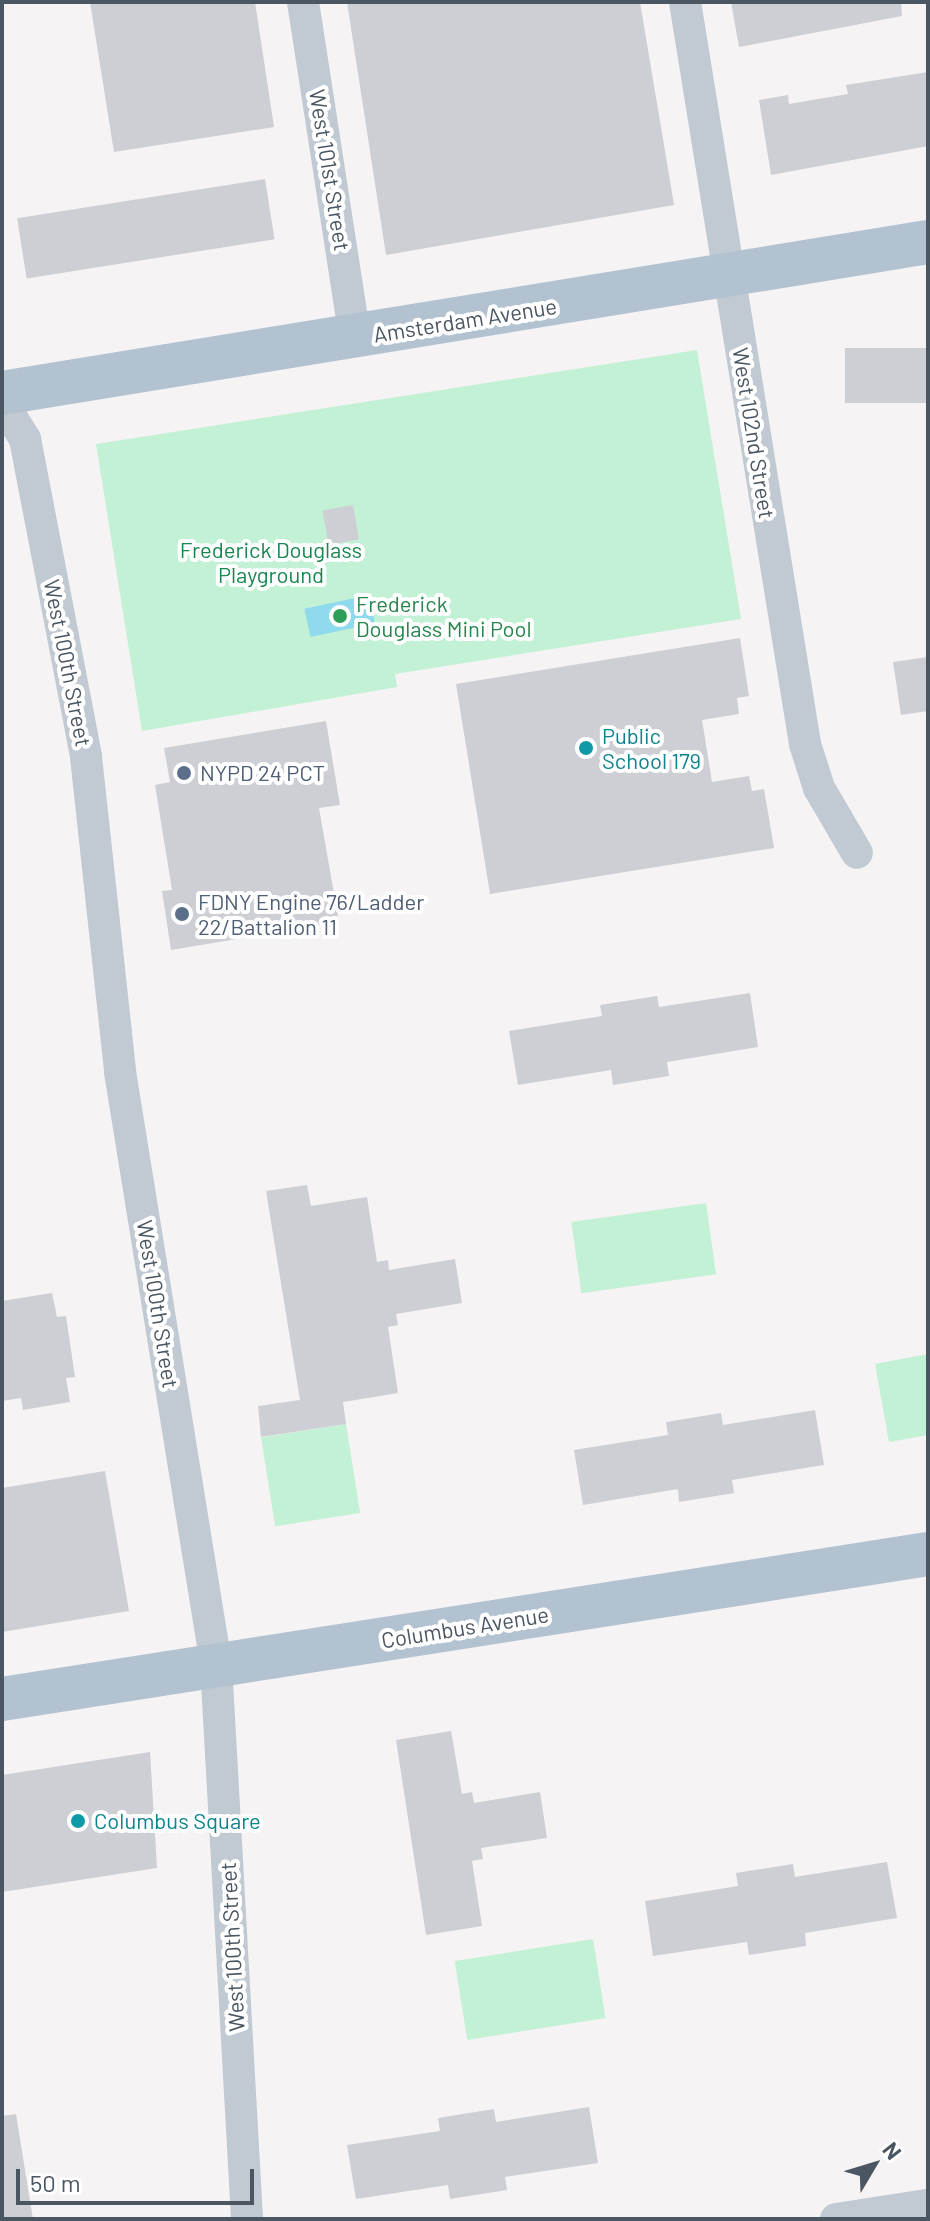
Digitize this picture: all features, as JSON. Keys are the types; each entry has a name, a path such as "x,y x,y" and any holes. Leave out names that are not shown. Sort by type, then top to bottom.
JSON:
{"main road":[{"name":"Amsterdam Avenue","path":"2,393 730,278 928,242"},
{"name":"Columbus Avenue","path":"2,1699 928,1554"}],"street":[{"name":"West 101st Street","path":"303,2 355,338"},
{"name":"West 102nd Street","path":"685,2 805,744 819,788 857,853"},
{"name":"West 100th Street","path":"2,402 25,439 86,757 120,1072 216,1664 247,2219"},
{"path":"836,2219 928,2205"}],"green space":[{"name":"Frederick Douglass Playground","path":"697,350 741,619 395,674 397,687 142,731 96,444"},
{"path":"706,1203 716,1274 581,1293 571,1222"},
{"path":"928,1354 928,1435 889,1442 875,1364"},
{"path":"346,1424 360,1513 275,1526 261,1437"},
{"path":"593,1939 606,2018 467,2040 455,1961"}],"water":[{"name":"Frederick Douglass Mini Pool","path":"369,595 375,623 310,637 304,609"}],"building":[{"path":"90,2 255,2 274,127 114,152"},
{"path":"347,2 640,2 674,205 386,255"},
{"path":"731,2 901,2 902,16 739,47"},
{"path":"928,72 928,146 771,175 759,100 788,95 789,104 848,94 846,85"},
{"path":"265,179 275,239 27,279 17,218"},
{"path":"845,348 928,348 928,403 845,403"},
{"path":"353,505 359,539 329,545 322,510"},
{"name":"Public School 179","path":"740,638 749,696 737,698 739,714 702,720 712,782 749,776 752,791 764,789 774,848 490,894 456,684"},
{"path":"928,657 928,711 901,715 893,662"},
{"path":"326,721 340,805 319,808 339,922 171,950 162,891 172,890 155,785 170,782 164,748"},
{"path":"750,993 758,1047 667,1062 669,1076 613,1085 611,1070 518,1085 509,1031 602,1016 600,1005 657,996 659,1007"},
{"path":"307,1185 311,1206 367,1197 377,1262 388,1260 389,1270 455,1259 462,1303 396,1314 398,1325 388,1327 398,1393 343,1402 346,1424 261,1437 258,1406 300,1400 266,1191"},
{"path":"52,1293 57,1317 66,1316 75,1377 66,1378 70,1402 23,1410 21,1398 2,1401 2,1301"},
{"path":"815,1410 824,1465 732,1480 734,1493 679,1502 678,1489 583,1505 574,1450 668,1435 666,1422 721,1413 723,1425"},
{"path":"105,1471 129,1611 2,1632 2,1488"},
{"path":"451,1731 462,1794 472,1792 474,1803 540,1792 547,1838 481,1848 483,1859 472,1861 482,1926 426,1935 396,1740"},
{"name":"Columbus Square","path":"150,1752 157,1868 2,1892 2,1775"},
{"path":"887,1862 897,1918 805,1933 806,1946 749,1955 747,1942 653,1956 645,1901 738,1886 736,1873 793,1864 795,1877"},
{"path":"589,2107 598,2163 505,2177 507,2190 450,2199 448,2185 356,2199 347,2145 440,2131 438,2118 494,2109 496,2122"},
{"path":"16,2114 33,2219 2,2219 2,2116"}],"place":[{"name":"Frederick Douglass Mini Pool","path":"340,616"},
{"name":"Public School 179","path":"586,748"},
{"name":"NYPD 24 PCT","path":"184,773"},
{"name":"FDNY Engine 76/Ladder 22/Battalion 11","path":"182,914"},
{"name":"Columbus Square","path":"78,1821"}]}
